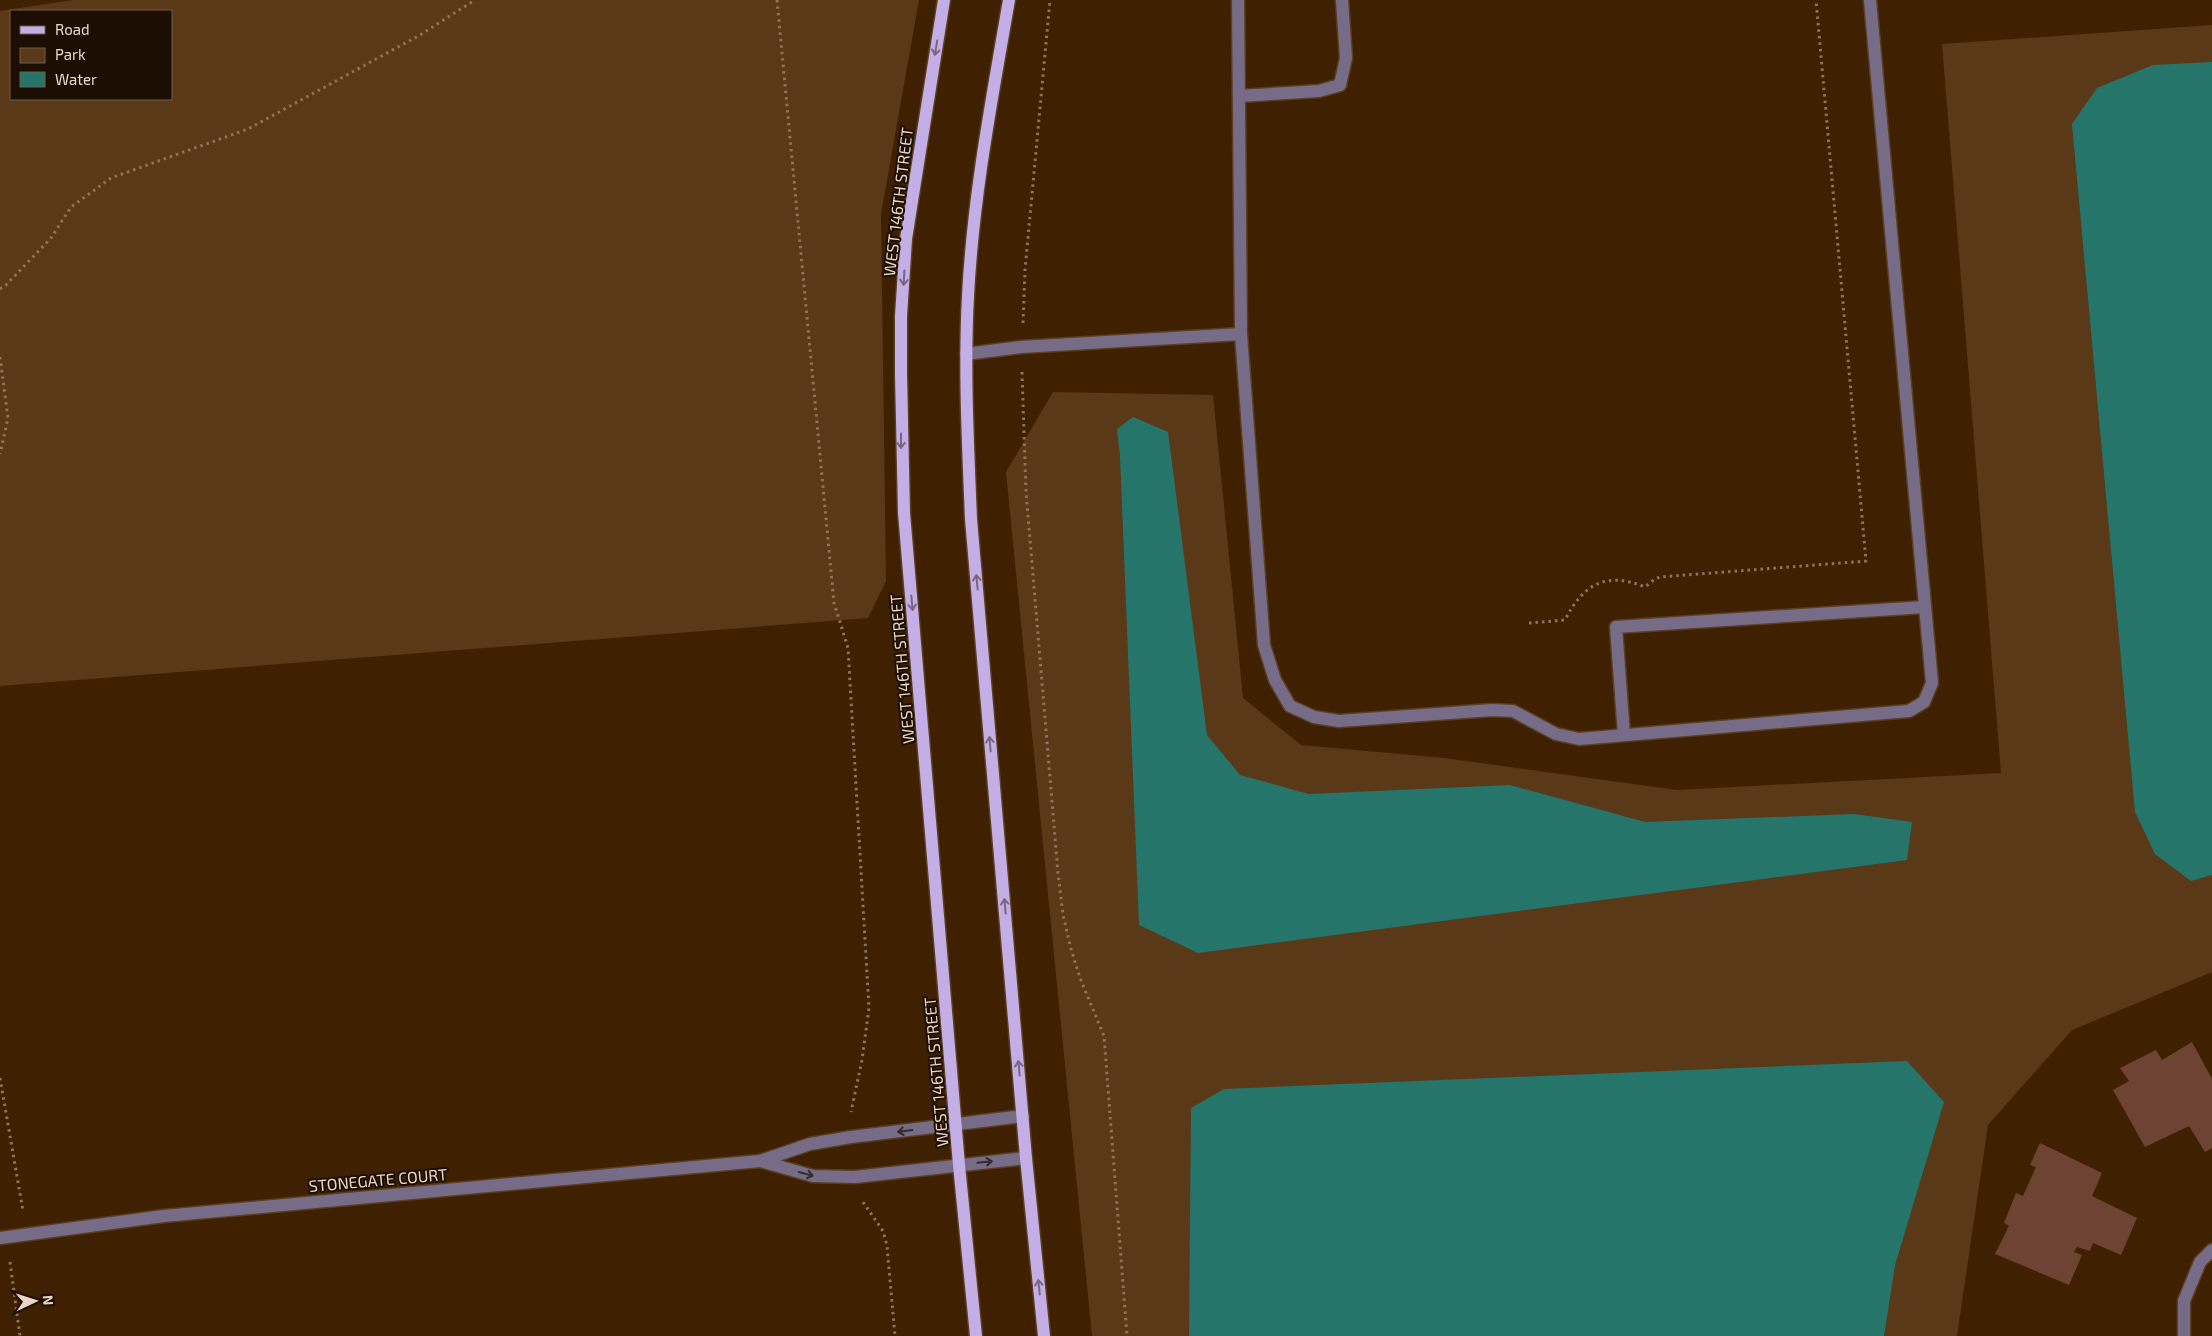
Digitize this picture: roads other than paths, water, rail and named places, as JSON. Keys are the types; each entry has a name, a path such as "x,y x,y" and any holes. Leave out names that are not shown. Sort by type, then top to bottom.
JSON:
{"main road":[{"name":"WEST 146TH STREET","path":"944,0 906,240 901,316 901,451 904,513 976,1336"},
{"path":"1009,0 974,225 968,295 966,354 971,519 1026,1158 1044,1336"}],"street":[{"path":"1238,0 1241,334 1264,645 1275,680 1290,706 1314,718 1339,721 1492,710 1513,711 1556,734 1580,739 1909,711 1924,702 1932,683 1870,0"},
{"path":"1239,96 1319,91 1340,84 1346,58 1342,0"},
{"path":"966,354 1022,347 1241,334"},
{"path":"1624,735 1616,627 1925,607"},
{"name":"STONEGATE COURT","path":"3,1237 164,1216 760,1161 810,1144 851,1137 1023,1116"},
{"name":"STONEGATE COURT","path":"760,1161 813,1176 855,1177 1026,1158"},
{"path":"2184,1336 2184,1301 2200,1262 2212,1250"}],"water":[{"path":"2212,62 2212,875 2191,881 2155,854 2135,812 2072,124 2097,88 2153,65"},
{"path":"1133,417 1168,432 1207,735 1240,775 1309,794 1510,785 1645,822 1854,814 1912,822 1907,860 1198,953 1139,925 1120,456 1117,429"},
{"path":"1907,1061 1944,1102 1895,1265 1884,1336 1189,1336 1191,1108 1224,1089"}]}
